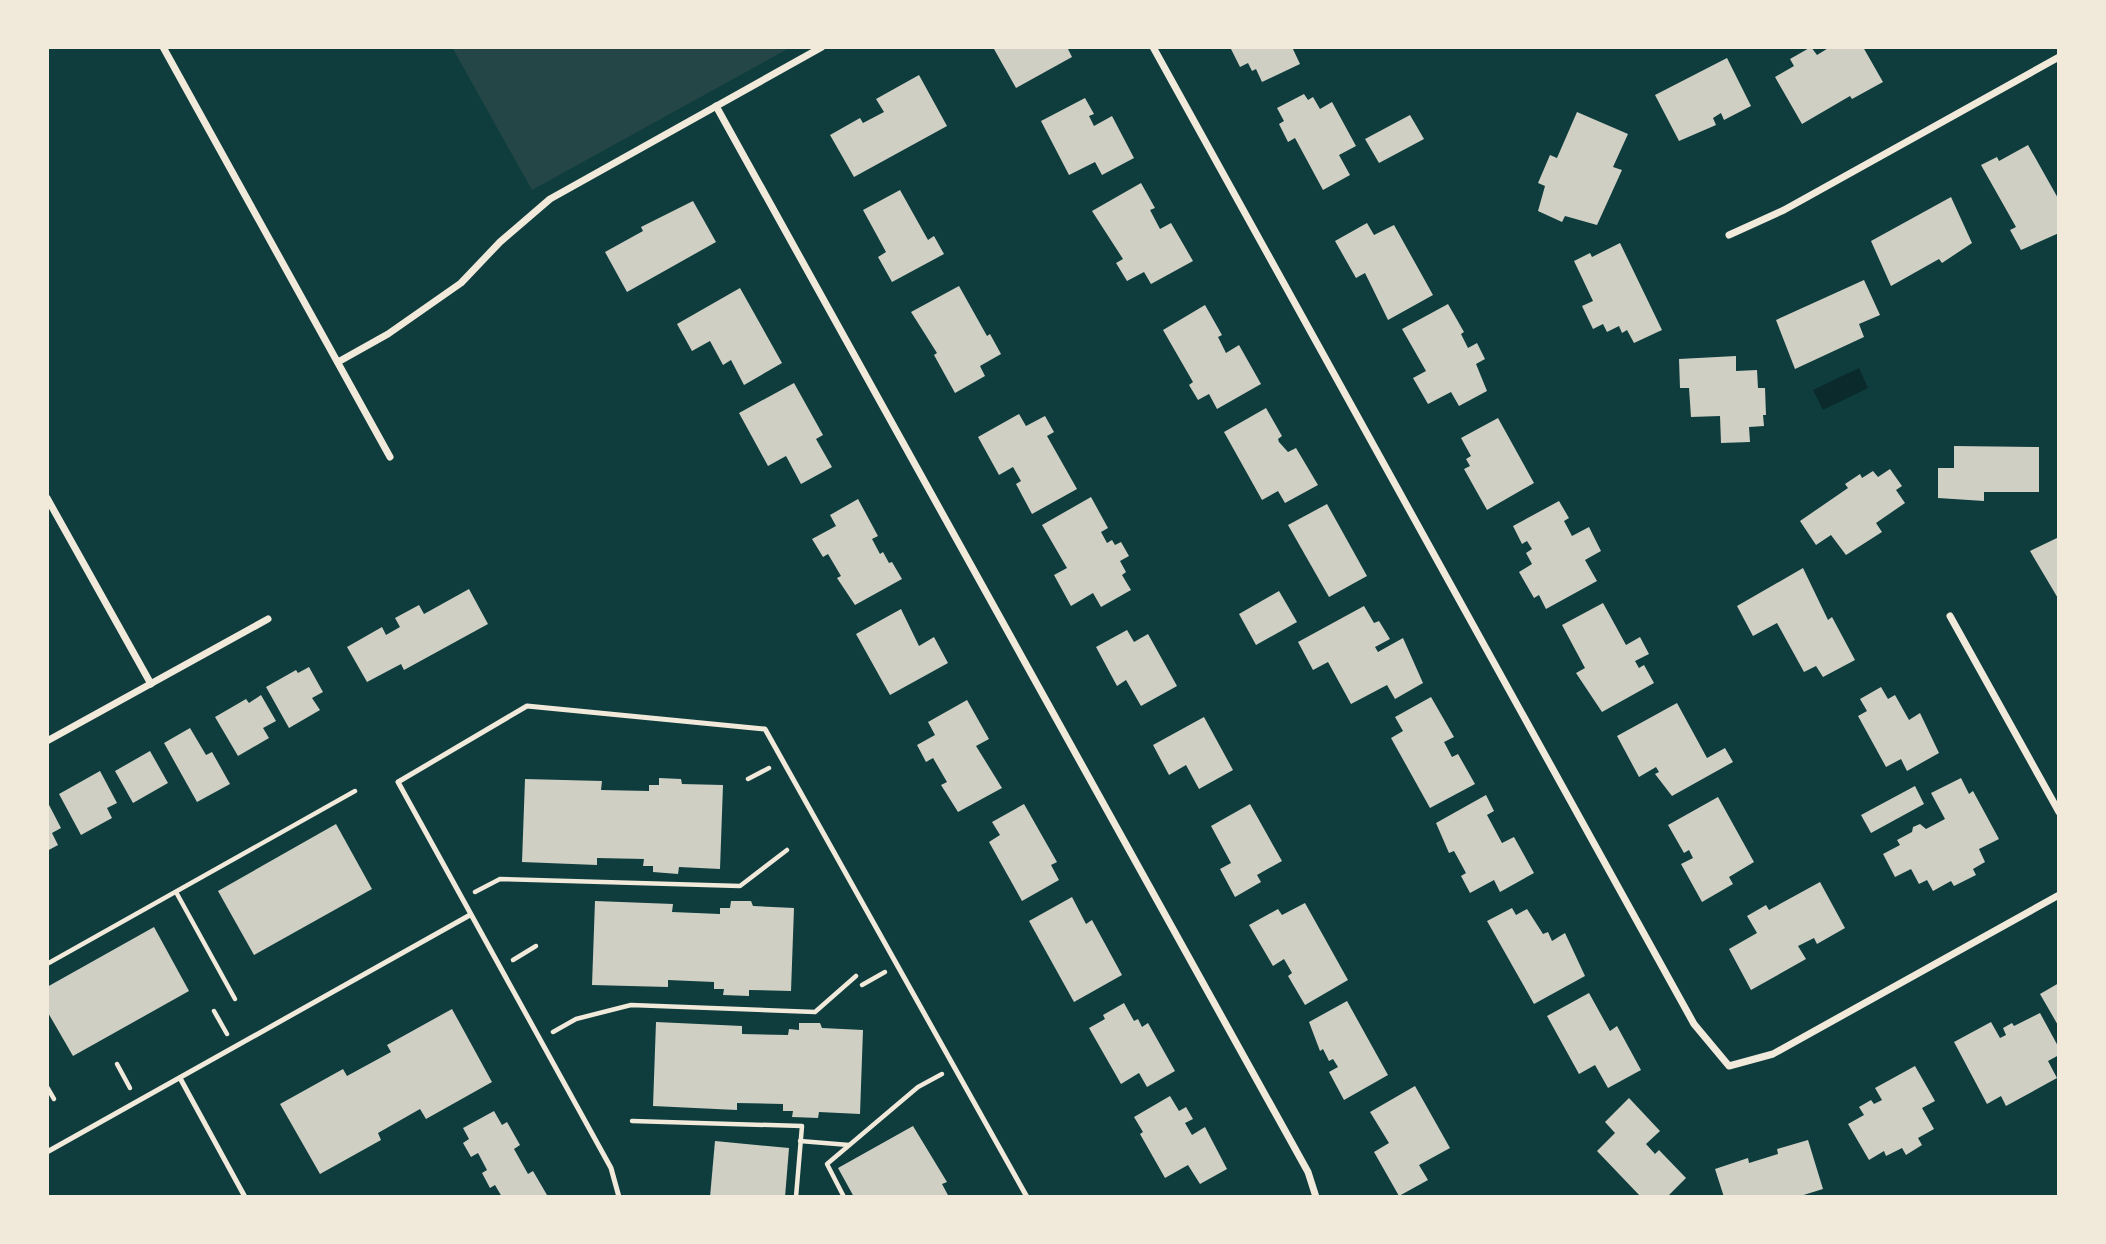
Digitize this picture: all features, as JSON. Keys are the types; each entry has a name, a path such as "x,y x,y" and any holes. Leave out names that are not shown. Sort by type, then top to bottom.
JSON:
{"street":[{"path":"163,47 390,457"},
{"path":"338,362 388,334 461,283 500,242 550,199 822,47"},
{"path":"1153,47 1694,1024 1729,1066 1773,1054 2059,895"},
{"path":"1729,235 1784,210 2059,57"},
{"path":"716,106 1308,1172 1316,1197"},
{"path":"47,498 151,684"},
{"path":"1950,616 2059,812"},
{"path":"47,741 268,619"}],"lane":[{"path":"619,1197 611,1168 398,782 527,706 765,729 1027,1197"},
{"path":"47,1152 470,915"},
{"path":"180,1078 245,1197"}],"path":[{"path":"748,779 782,760"},
{"path":"47,964 355,791"},
{"path":"462,899 500,879 740,887 787,850"},
{"path":"176,892 235,999"},
{"path":"499,967 536,946"},
{"path":"862,985 897,965"},
{"path":"539,1039 576,1019 631,1005 815,1012 856,976"},
{"path":"214,1011 234,1048"},
{"path":"117,1064 137,1102"},
{"path":"844,1197 827,1164 918,1087 955,1067"},
{"path":"47,1087 54,1099"},
{"path":"632,1121 802,1126 796,1197"},
{"path":"800,1141 850,1145"}],"shaded area":[{"path":"452,47 791,47 532,190"},
{"path":"1859,368 1868,388 1823,410 1813,390"}],"building":[{"path":"1067,47 1072,57 1016,88 994,49"},
{"path":"1230,47 1292,47 1300,64 1262,82 1256,69 1252,71 1248,63 1240,67"},
{"path":"1811,47 1817,55 1830,47 1863,47 1883,82 1852,99 1850,96 1802,124 1775,77 1794,66 1790,59"},
{"path":"1727,58 1751,106 1724,120 1721,113 1713,118 1716,125 1679,141 1655,95"},
{"path":"919,75 947,126 854,177 830,135 860,118 863,123 884,112 876,99"},
{"path":"1304,94 1308,100 1313,97 1320,109 1332,102 1356,146 1339,155 1350,175 1323,190 1295,138 1288,142 1279,124 1284,121 1277,108"},
{"path":"1085,98 1094,114 1089,116 1094,126 1112,116 1134,158 1102,175 1095,162 1069,175 1041,121"},
{"path":"1577,112 1628,134 1613,167 1622,170 1597,225 1565,216 1562,222 1538,211 1545,186 1538,183 1550,155 1557,158"},
{"path":"1410,115 1424,139 1379,163 1365,139"},
{"path":"2028,145 2059,200 2059,233 2021,250 2010,230 2016,227 1981,165 1997,157 1999,161"},
{"path":"1141,183 1155,208 1150,210 1160,229 1171,223 1193,261 1151,284 1144,272 1127,281 1116,263 1123,259 1092,211"},
{"path":"900,190 928,240 934,236 944,254 892,282 878,257 886,252 863,210"},
{"path":"1951,197 1972,243 1942,263 1939,259 1891,286 1871,241"},
{"path":"693,201 716,242 627,292 605,252 643,231 641,227"},
{"path":"1367,223 1374,235 1394,225 1433,295 1388,320 1365,273 1356,278 1335,241"},
{"path":"1620,243 1662,330 1634,343 1627,330 1622,333 1619,326 1607,332 1603,324 1593,329 1582,306 1593,301 1574,261 1590,253 1592,257"},
{"path":"1864,280 1880,315 1859,324 1864,337 1795,369 1776,320"},
{"path":"959,286 987,336 990,334 1001,354 980,366 985,376 955,393 934,355 937,353 911,312"},
{"path":"740,288 782,363 744,385 731,360 723,365 710,341 692,351 677,324"},
{"path":"1448,304 1464,332 1461,334 1468,348 1477,343 1485,359 1476,364 1487,391 1459,406 1451,392 1428,404 1413,378 1426,371 1402,329"},
{"path":"1205,305 1222,335 1218,337 1226,353 1239,345 1261,384 1217,409 1209,394 1198,400 1189,385 1193,382 1163,330"},
{"path":"1736,356 1736,371 1757,370 1758,388 1765,388 1766,415 1763,415 1764,426 1749,427 1750,442 1721,443 1720,416 1691,417 1689,388 1680,388 1679,359"},
{"path":"794,383 823,435 816,439 832,467 801,484 786,456 768,466 739,413"},
{"path":"1266,408 1282,436 1278,439 1279,442 1288,452 1296,448 1318,485 1285,503 1278,491 1262,500 1224,432"},
{"path":"1019,414 1026,426 1045,416 1054,432 1047,436 1077,489 1032,514 1016,484 1021,481 1013,467 999,475 978,437"},
{"path":"1498,418 1534,483 1487,510 1464,469 1470,466 1466,459 1471,456 1461,438"},
{"path":"1954,446 2039,447 2039,492 1984,492 1984,501 1938,498 1938,468 1954,468"},
{"path":"1890,469 1902,486 1896,490 1905,503 1876,523 1882,532 1846,555 1831,535 1816,545 1800,521 1848,488 1845,484 1860,474 1862,478 1873,471 1878,477"},
{"path":"1091,497 1108,528 1101,532 1107,543 1112,540 1115,545 1121,542 1129,556 1120,561 1126,572 1122,575 1131,590 1101,607 1093,593 1071,606 1054,575 1067,568 1042,525"},
{"path":"858,499 878,536 872,539 880,554 883,552 889,563 892,562 902,579 855,605 837,578 841,576 828,554 823,557 812,539 836,526 830,515"},
{"path":"1559,501 1569,518 1564,521 1572,536 1589,527 1601,551 1585,560 1597,581 1546,609 1539,595 1534,598 1519,572 1532,564 1526,553 1532,549 1527,541 1522,544 1513,526"},
{"path":"1327,504 1367,576 1329,597 1288,525"},
{"path":"2059,537 2059,600 2030,551"},
{"path":"1803,568 1828,620 1832,617 1855,660 1823,677 1816,666 1804,672 1777,623 1753,636 1737,606"},
{"path":"469,589 488,624 404,670 401,664 367,682 347,647 382,627 386,635 400,627 395,618 419,605 424,614"},
{"path":"1279,591 1297,622 1256,645 1239,614"},
{"path":"1603,603 1626,645 1640,637 1649,654 1635,661 1639,668 1644,665 1654,683 1602,712 1576,673 1585,668 1562,625"},
{"path":"1364,606 1374,623 1379,621 1390,639 1375,647 1378,652 1403,638 1423,683 1395,699 1387,685 1351,704 1328,662 1313,670 1298,642"},
{"path":"901,609 919,646 934,637 948,663 890,695 856,634"},
{"path":"1127,630 1134,642 1148,634 1177,686 1141,706 1126,680 1117,686 1096,647"},
{"path":"309,667 323,692 312,698 320,710 289,728 266,687 296,670 298,673"},
{"path":"1881,687 1888,699 1895,695 1909,720 1920,713 1939,753 1907,771 1901,759 1886,767 1858,716 1867,711 1860,699"},
{"path":"261,695 276,721 263,728 269,738 238,756 215,717 246,699 249,703"},
{"path":"1431,697 1454,737 1444,742 1452,757 1458,754 1475,784 1430,808 1391,738 1403,731 1395,717"},
{"path":"967,700 989,739 976,746 1002,788 958,812 941,785 947,782 933,758 926,762 917,745 935,735 928,722"},
{"path":"1677,703 1707,758 1725,748 1733,762 1672,796 1655,774 1659,772 1656,767 1639,777 1617,736"},
{"path":"1204,717 1233,770 1199,789 1186,765 1169,775 1153,745"},
{"path":"190,728 206,755 212,752 230,784 197,802 164,743"},
{"path":"150,751 168,783 133,803 115,771"},
{"path":"100,771 117,803 107,808 112,818 81,835 59,794"},
{"path":"659,778 681,779 682,784 723,785 720,869 679,867 678,874 653,872 653,866 643,866 644,859 597,858 597,865 522,862 525,779 602,781 601,790 649,791 649,785 659,785"},
{"path":"1961,778 1969,794 1973,791 1999,839 1979,849 1985,862 1973,869 1976,875 1954,886 1951,881 1933,891 1927,880 1919,884 1911,869 1895,877 1883,854 1900,845 1897,840 1912,832 1913,827 1920,824 1926,829 1945,819 1931,793"},
{"path":"1915,786 1924,804 1871,833 1861,815"},
{"path":"1486,795 1494,811 1487,815 1502,843 1514,837 1534,873 1500,892 1494,880 1470,893 1461,876 1466,873 1454,851 1449,853 1436,823"},
{"path":"1718,797 1754,862 1729,877 1733,884 1702,902 1681,864 1693,858 1689,850 1684,853 1668,825"},
{"path":"47,801 61,828 52,833 58,845 47,851"},
{"path":"1024,804 1057,862 1051,865 1059,880 1022,901 989,842 1000,835 992,822"},
{"path":"1250,804 1282,861 1257,875 1261,882 1235,897 1220,869 1231,863 1211,826"},
{"path":"336,824 372,889 254,955 218,891"},
{"path":"1820,882 1845,928 1817,944 1814,938 1798,946 1806,959 1751,990 1729,949 1757,933 1747,916 1766,905 1769,910"},
{"path":"1072,897 1086,924 1092,920 1122,975 1074,1002 1029,921"},
{"path":"595,901 673,904 672,912 720,914 720,908 730,908 731,901 751,901 753,906 794,908 791,991 749,990 749,996 723,995 724,989 714,989 714,982 668,980 668,987 592,985"},
{"path":"1305,903 1348,980 1305,1005 1288,976 1292,973 1284,959 1273,966 1249,925 1278,909 1282,915"},
{"path":"1512,908 1516,915 1527,909 1543,934 1548,932 1552,941 1565,933 1585,976 1534,1004 1487,921"},
{"path":"154,927 189,991 73,1056 47,1011 47,987"},
{"path":"2059,983 2059,1027 2040,994"},
{"path":"1589,993 1610,1031 1617,1026 1641,1070 1608,1088 1595,1065 1579,1074 1547,1016"},
{"path":"1347,1001 1388,1075 1344,1100 1329,1072 1338,1067 1333,1059 1329,1061 1323,1049 1320,1051 1309,1022"},
{"path":"1124,1003 1134,1021 1138,1019 1142,1027 1148,1023 1175,1071 1147,1087 1139,1073 1121,1084 1089,1028 1105,1019 1103,1015"},
{"path":"452,1009 492,1082 426,1119 420,1109 378,1133 381,1140 320,1174 280,1104 343,1069 347,1076 391,1052 387,1045"},
{"path":"2040,1013 2059,1048 2059,1055 2048,1061 2057,1078 2006,1106 2001,1096 1987,1104 1954,1042 1991,1022 2000,1038 2006,1035 2003,1028 2012,1023 2014,1026"},
{"path":"656,1022 742,1026 742,1034 788,1035 789,1029 799,1030 799,1023 820,1023 822,1028 863,1030 860,1114 819,1112 818,1118 792,1117 793,1111 783,1111 783,1104 737,1103 737,1110 653,1106"},
{"path":"1915,1066 1935,1101 1922,1108 1934,1129 1918,1138 1922,1145 1906,1155 1902,1148 1886,1156 1884,1151 1869,1160 1848,1124 1864,1115 1859,1107 1871,1100 1874,1104 1882,1100 1875,1088"},
{"path":"1415,1086 1450,1148 1419,1165 1428,1180 1399,1196 1374,1152 1389,1143 1370,1112"},
{"path":"1170,1096 1179,1111 1186,1107 1193,1119 1185,1123 1192,1135 1205,1127 1227,1169 1200,1184 1188,1165 1165,1178 1140,1134 1143,1132 1134,1117"},
{"path":"1629,1098 1660,1131 1646,1144 1655,1154 1659,1150 1686,1178 1667,1197 1641,1197 1597,1151 1615,1133 1605,1122"},
{"path":"494,1111 502,1125 507,1122 520,1145 514,1149 528,1174 533,1171 547,1195 502,1197 495,1185 490,1188 482,1173 487,1170 478,1153 471,1157 463,1143 469,1139 463,1128"},
{"path":"913,1126 947,1182 942,1184 949,1197 854,1197 838,1168"},
{"path":"1808,1140 1823,1189 1797,1197 1724,1197 1715,1169 1748,1158 1749,1163 1778,1154 1777,1149"},
{"path":"715,1141 789,1148 785,1197 710,1197"}]}
